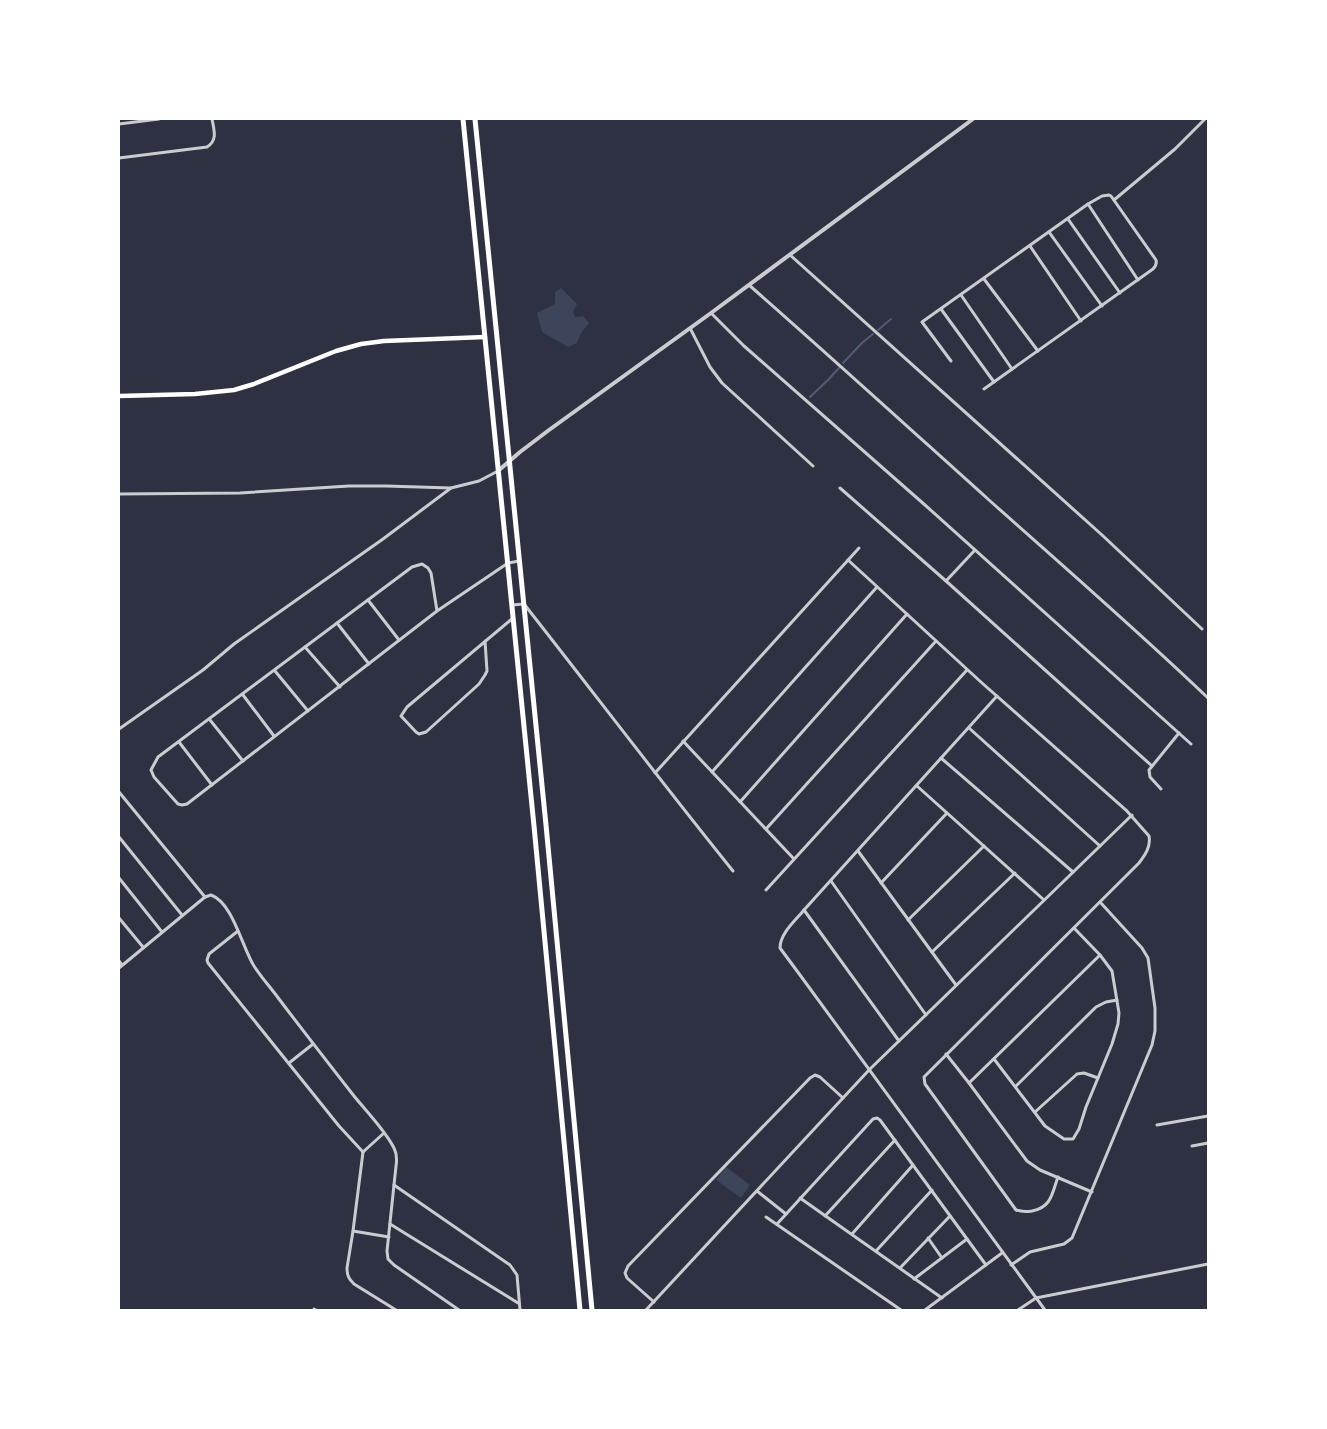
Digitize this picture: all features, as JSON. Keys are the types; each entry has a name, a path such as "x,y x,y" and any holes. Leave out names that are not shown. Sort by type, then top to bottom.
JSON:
{"highway":[{"path":"463,119 580,1310"},
{"path":"475,119 520,561 592,1310"},
{"path":"479,275 491,274"},
{"path":"491,400 503,399"}],"main road":[{"path":"119,396 195,394 234,390 254,384 336,351 361,344 393,340 485,337"}],"street":[{"path":"119,124 159,119"},
{"path":"119,158 207,147 215,138 212,119"},
{"path":"119,494 240,493 349,486 451,488 480,481 498,471 549,430 973,119"},
{"path":"1114,200 1175,149 1205,119"},
{"path":"950,361 922,322 1088,204 1109,195 1157,263 1153,269 1138,280 984,389"},
{"path":"1088,204 1138,280"},
{"path":"1068,218 1120,293"},
{"path":"1049,232 1102,306"},
{"path":"1030,246 1081,321"},
{"path":"790,255 1102,535 1202,628"},
{"path":"984,279 1038,351"},
{"path":"749,285 1208,698"},
{"path":"961,295 1012,369"},
{"path":"941,309 994,382"},
{"path":"711,313 744,346 1191,744"},
{"path":"690,328 710,367 722,383 813,466"},
{"path":"119,729 204,670 234,644 383,539 451,488"},
{"path":"840,488 1152,766"},
{"path":"655,773 859,548"},
{"path":"946,581 975,550"},
{"path":"848,560 967,670 1132,815 1149,836 1148,848 1138,863 923,1079 930,1092 1016,1210 1024,1212 1045,1207 1050,1202 1058,1177"},
{"path":"437,611 431,573 422,564 412,567 210,720 158,757 151,770 154,777 178,804 187,804 437,611 508,563 520,561"},
{"path":"712,772 877,587"},
{"path":"368,600 400,640"},
{"path":"512,605 524,604 733,871"},
{"path":"740,802 907,614"},
{"path":"484,641 487,671 479,684 426,732 419,734 416,732 401,716 404,710 484,641 513,617"},
{"path":"337,623 369,664"},
{"path":"766,829 936,641"},
{"path":"306,647 340,687"},
{"path":"766,890 967,670"},
{"path":"274,671 308,711"},
{"path":"243,695 274,736"},
{"path":"997,696 804,910 782,936 780,948 1045,1310"},
{"path":"210,720 243,761"},
{"path":"968,728 1100,846"},
{"path":"1161,789 1150,777 1149,770 1179,734"},
{"path":"683,741 794,860"},
{"path":"179,742 212,785"},
{"path":"941,758 1073,872"},
{"path":"917,786 1044,900"},
{"path":"119,792 205,897"},
{"path":"881,883 947,813"},
{"path":"646,1310 869,1070 1132,815"},
{"path":"119,837 182,915"},
{"path":"908,920 984,846"},
{"path":"858,851 956,986"},
{"path":"932,952 1014,873"},
{"path":"119,878 162,932"},
{"path":"831,881 926,1015"},
{"path":"119,960 120,966 205,897 211,895 228,910 254,966 384,1133 395,1150 397,1156 388,1237 388,1260 459,1310"},
{"path":"1011,1265 1030,1252 1064,1244 1075,1232 1152,1045 1155,1031 1155,1008 1148,958 1142,948 1100,902"},
{"path":"804,910 899,1041"},
{"path":"119,918 143,948"},
{"path":"994,1059 1045,1126 1064,1139 1073,1139 1079,1129 1115,1034 1118,1013 1112,971 1100,955 1074,928"},
{"path":"238,932 211,952 207,957 208,963 339,1126 363,1152"},
{"path":"970,1083 1100,955"},
{"path":"1016,1086 1096,1007 1103,1003 1117,1000"},
{"path":"289,1063 313,1044"},
{"path":"946,1054 970,1083 1027,1161 1040,1170 1092,1192"},
{"path":"1035,1112 1076,1074 1084,1072 1098,1078"},
{"path":"654,1302 627,1278 625,1273 628,1266 810,1078 815,1075 820,1077 843,1098"},
{"path":"1157,1125 1208,1116"},
{"path":"777,1224 872,1119 876,1118 880,1120 895,1140 986,1265"},
{"path":"384,1133 363,1152 347,1268 348,1278 354,1284 396,1310"},
{"path":"825,1216 895,1140"},
{"path":"1192,1146 1208,1143"},
{"path":"852,1234 913,1165"},
{"path":"394,1185 510,1265 518,1274 520,1310"},
{"path":"876,1252 932,1190"},
{"path":"757,1191 786,1214"},
{"path":"800,1198 942,1298"},
{"path":"900,1268 950,1216"},
{"path":"766,1217 900,1310"},
{"path":"390,1224 519,1303"},
{"path":"353,1231 388,1237"},
{"path":"928,1238 942,1258"},
{"path":"914,1279 967,1239"},
{"path":"925,1310 1002,1253"},
{"path":"1018,1310 1036,1298 1208,1264"}],"shaded area":[{"path":"561,288 577,304 573,312 575,317 583,316 589,323 581,333 577,343 568,347 542,332 537,313 555,304 555,292"},
{"path":"726,1167 750,1185 741,1198 716,1180"}],"waterway":[{"path":"878,330 891,319"},
{"path":"843,363 873,334"},
{"path":"810,397 839,368"}]}
